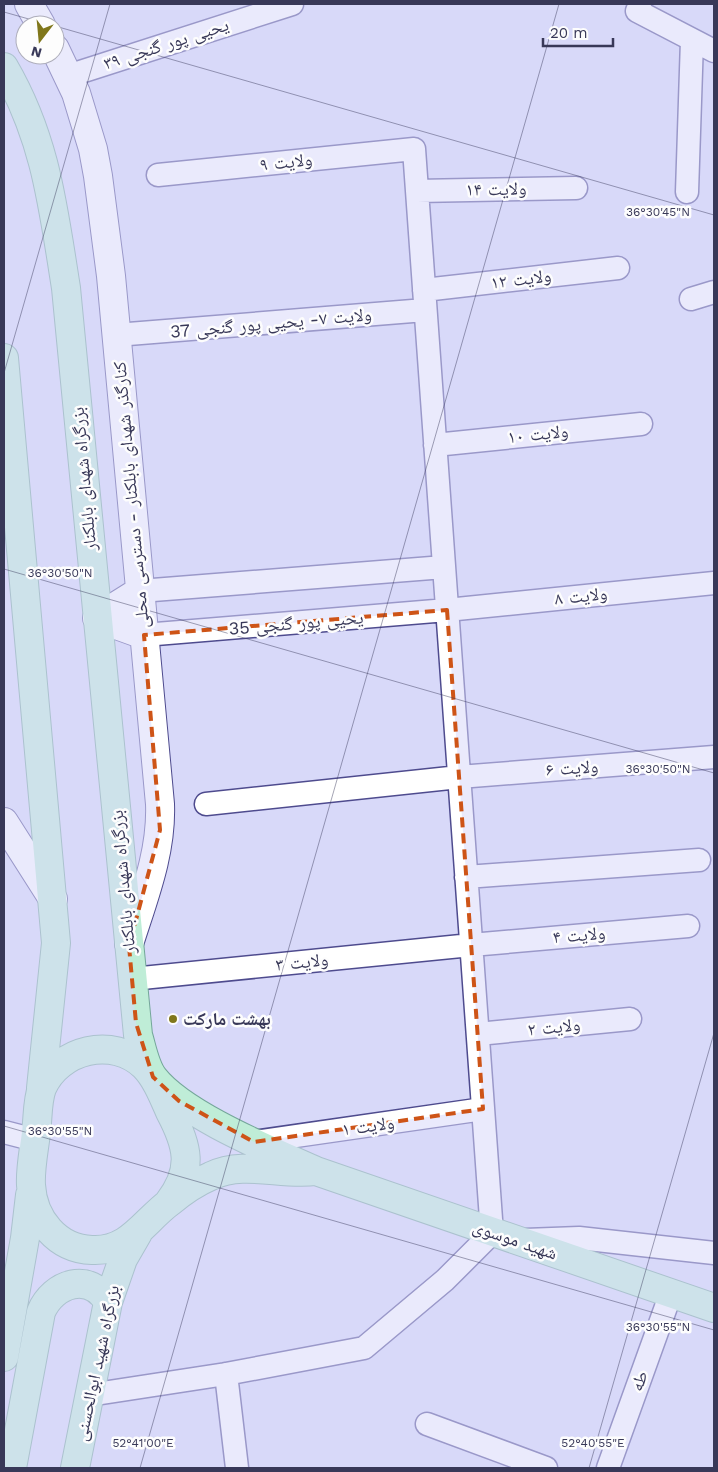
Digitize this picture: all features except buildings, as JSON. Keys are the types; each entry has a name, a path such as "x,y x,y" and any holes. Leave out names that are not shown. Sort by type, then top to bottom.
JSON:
{"main road":[{"path":"29,4 35,15"},
{"name":"کنارگذر شهدای بابلکنار - دسترسی محلی","path":"63,65 86,125 94,158 111,276 160,830 152,868 129,946"},
{"name":"بزرگراه شهدای بابلکنار","path":"4,67 32,122 48,179 66,288 138,1035 153,1077"},
{"path":"4,358 56,943 25,1238 8,1315 4,1357"},
{"path":"97,618 140,591"},
{"path":"97,618 144,635"},
{"path":"4,822 53,899"},
{"path":"31,1184 33,1203 38,1216 55,1236 66,1244 92,1250 106,1249 118,1246 138,1233 169,1202 182,1180 186,1165 186,1150 182,1136 153,1077 143,1065 124,1054 102,1050 87,1051 72,1056 49,1075 40,1094"},
{"name":"شهید موسوی","path":"153,1077 179,1101 254,1142 316,1172 714,1308"},
{"name":"شهید موسوی","path":"169,1202 194,1185 226,1170 271,1168 304,1173 316,1172"},
{"name":"بزرگراه شهید ابوالحسنی","path":"75,1468 108,1302 123,1259 138,1233"},
{"path":"12,1468 41,1312 46,1301 59,1289 76,1284 88,1286 98,1291 108,1302"}],"street":[{"name":"یحیی پور گنجی ۳۹","path":"68,76 292,4"},
{"path":"640,4 637,11 714,51"},
{"path":"687,192 692,40"},
{"name":"ولایت ۹","path":"158,175 414,149 417,191"},
{"name":"ولایت ۱۴","path":"417,191 576,188"},
{"path":"417,191 483,1110 503,1237"},
{"name":"ولایت ۱۲","path":"425,300 618,268"},
{"path":"690,299 714,292"},
{"name":"ولایت ۷- یحیی پور گنجی 37","path":"116,335 425,300"},
{"name":"ولایت ۱۰","path":"435,445 641,424"},
{"path":"140,591 444,567"},
{"name":"ولایت ۸","path":"447,610 714,583"},
{"name":"یحیی پور گنجی 35","path":"144,635 447,610"},
{"name":"ولایت ۶","path":"206,804 459,777 714,758"},
{"path":"466,877 699,860"},
{"name":"ولایت ۴","path":"471,945 688,926"},
{"name":"ولایت ۳","path":"132,979 471,945"},
{"name":"ولایت ۲","path":"478,1034 630,1019"},
{"name":"ولایت ۱","path":"254,1142 483,1110"},
{"path":"4,1132 35,1140"},
{"path":"89,1396 226,1374 364,1348 445,1280 503,1237 579,1238 714,1253"},
{"name":"طه","path":"608,1468 671,1293"},
{"path":"226,1374 237,1468"},
{"path":"427,1424 546,1468"}],"highlighted area":[{"path":"447,610 483,1109 254,1142 179,1101 153,1077 145,1057 136,1023 129,946 160,830 144,635"}],"place":[{"name":"بهشت مارکت","path":"173,1019"}]}
